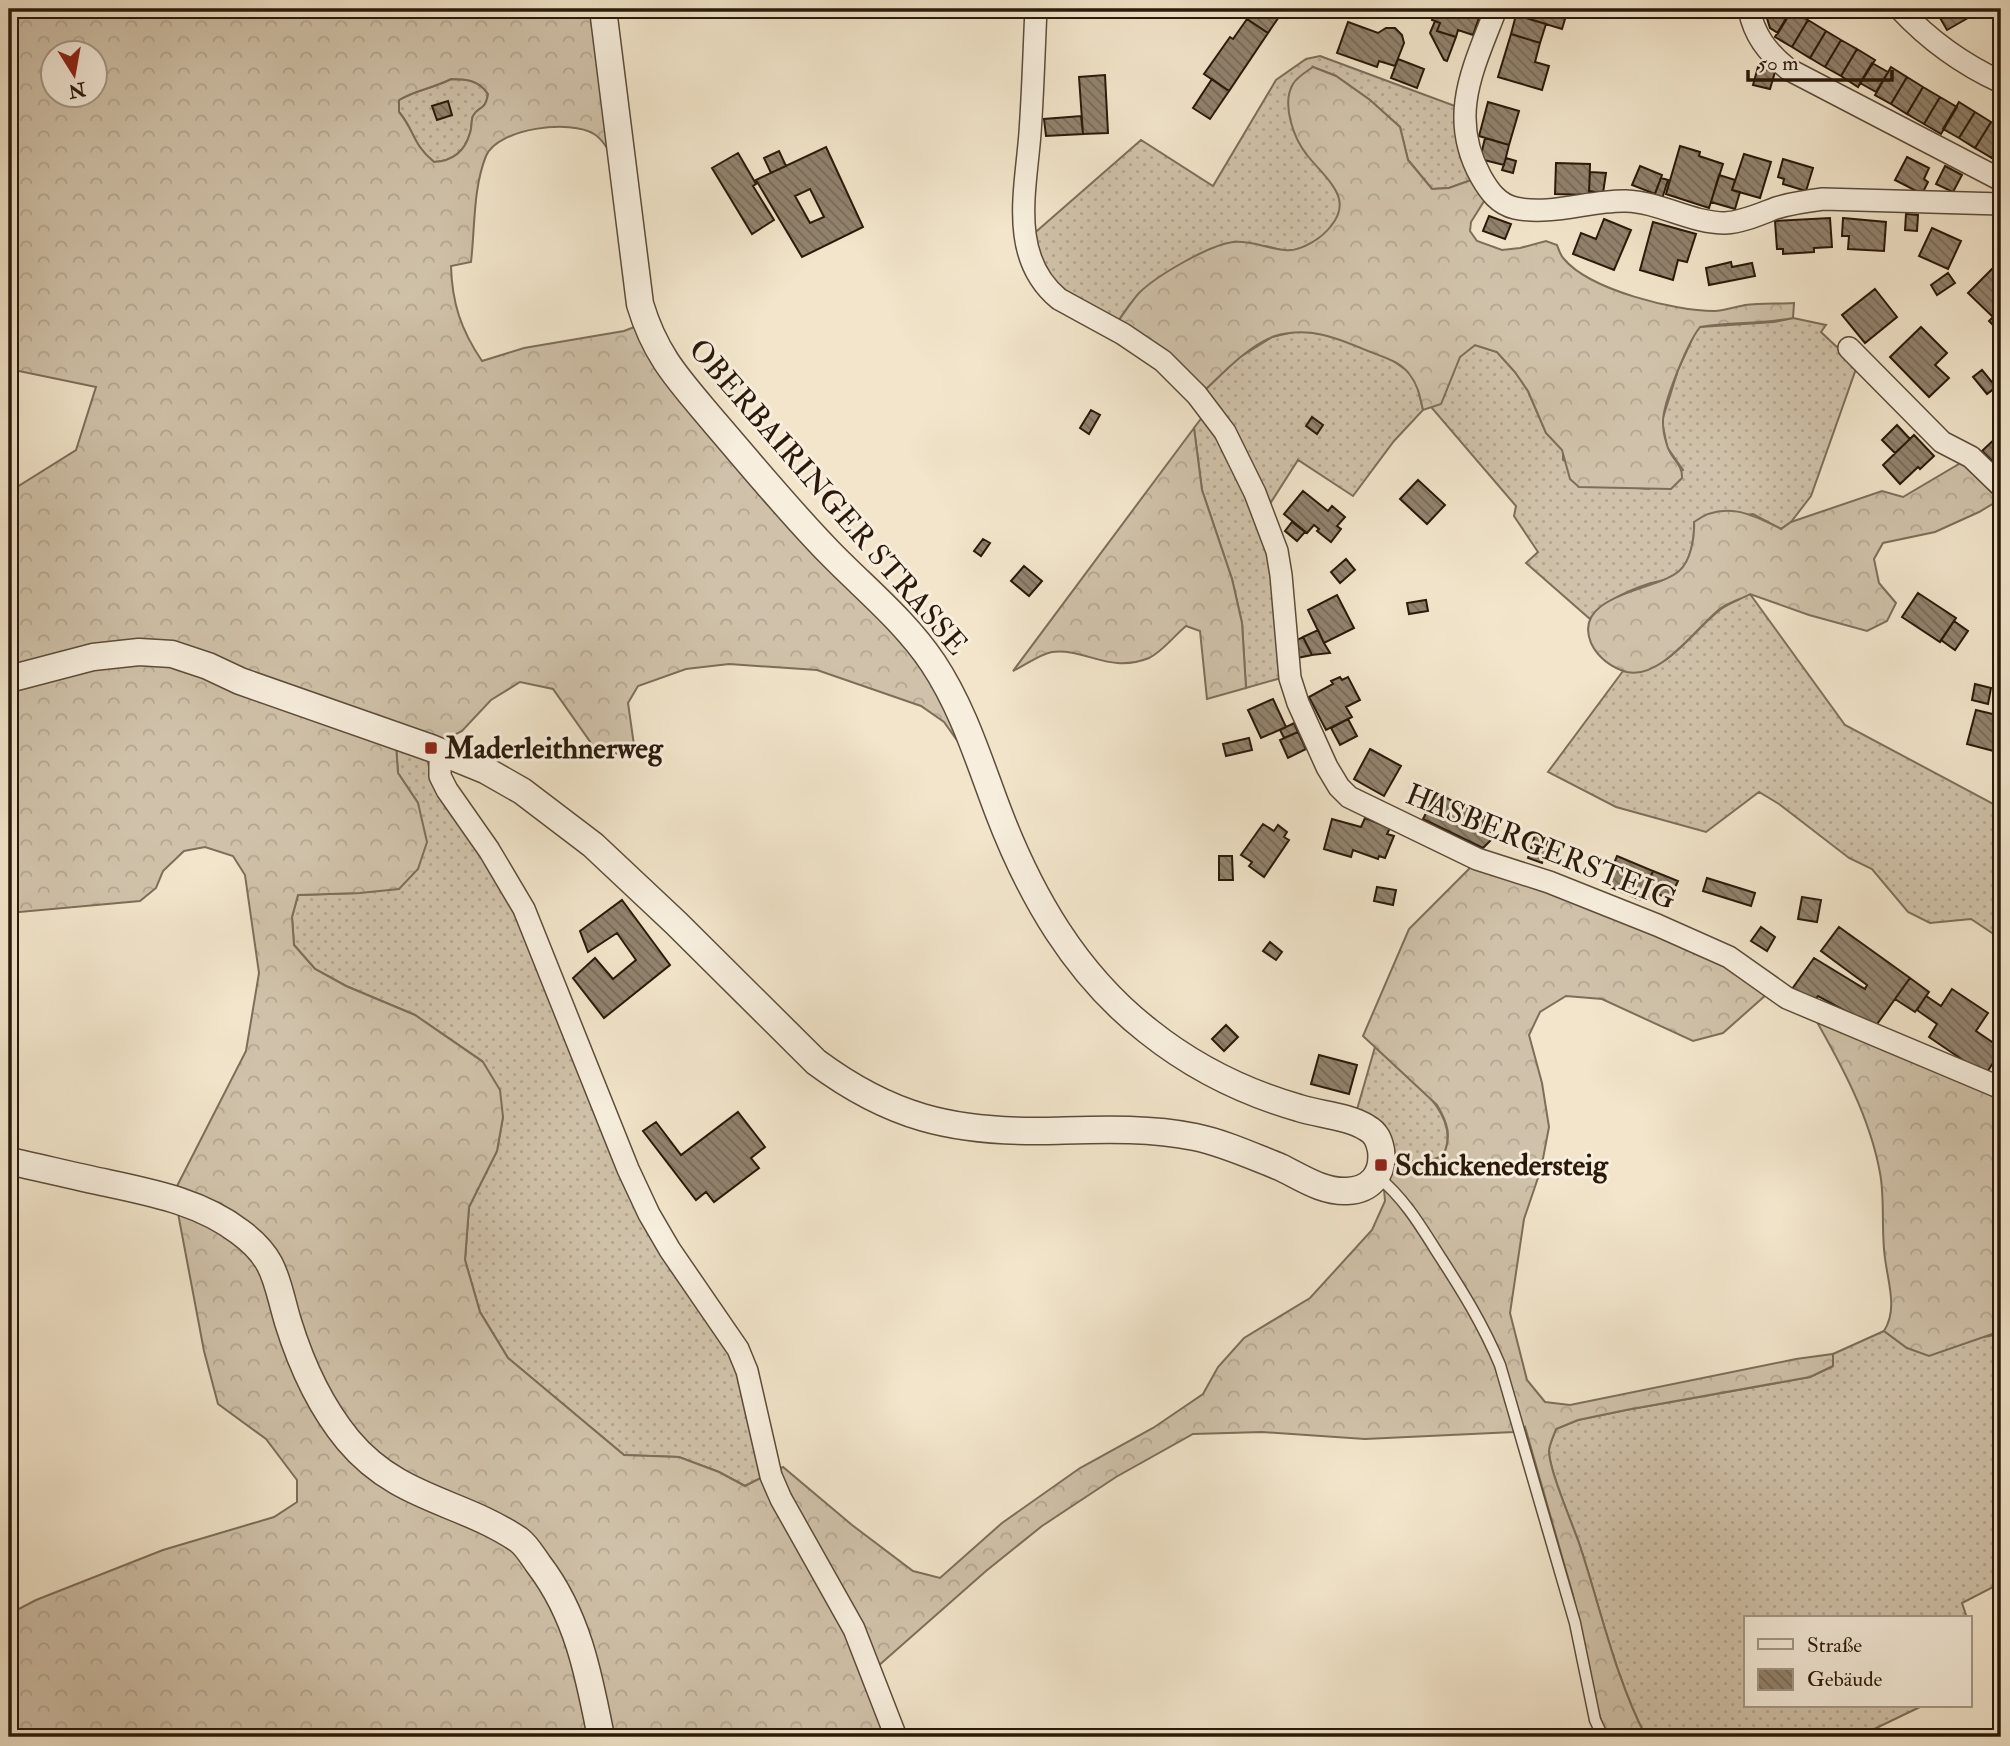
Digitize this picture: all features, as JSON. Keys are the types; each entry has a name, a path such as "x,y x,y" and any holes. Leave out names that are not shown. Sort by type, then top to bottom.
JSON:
{"street":[{"name":"OBERBAIRINGER STRASSE","path":"603,9 640,304 648,332 660,355 759,475 829,551 897,618 932,662 957,707 1032,890 1068,948 1091,977 1145,1029 1207,1071 1272,1100 1346,1120 1373,1131 1381,1152 1377,1177"},
{"name":"HASBERGERSTEIG","path":"1036,9 1030,131 1023,204 1029,258 1040,280 1059,299 1123,334 1163,361 1197,395 1225,432 1255,493 1277,551 1290,678 1307,727 1339,787 1361,805 1477,859 1549,882 1657,925 1729,957 1787,998 2001,1088"},
{"path":"1496,9 1468,83 1464,104 1465,124 1473,159 1488,190 1501,202 1514,208 1535,210 1629,201 1712,222 1729,223 1799,202 1823,199 2001,204"},
{"path":"1749,9 1759,38 1769,54 1788,69 2001,180"},
{"path":"1900,9 1928,36 2001,82"},
{"path":"1849,348 1942,442 1971,457 2001,486"},
{"path":"9,678 93,657 139,652 172,654 208,666 240,681 444,753 498,776 585,838 677,923 816,1062 842,1082 905,1113 936,1123 969,1128 1044,1131 1128,1129 1165,1132 1240,1151 1316,1185 1334,1190 1365,1188 1377,1177"},
{"path":"444,753 440,776 524,909 628,1169 649,1214 670,1250 738,1349 747,1371 765,1452 780,1499 854,1629 896,1737"},
{"path":"9,1161 173,1198 209,1213 240,1232 265,1255 279,1282 288,1321 304,1366 322,1403 348,1440 381,1473 522,1542 546,1574 566,1607 580,1643 601,1737"}],"lane":[{"path":"1377,1177 1394,1190 1419,1223 1485,1328 1500,1365 1575,1623 1595,1720 1603,1737"}],"green space":[{"path":"9,9 594,9 616,165 598,137 583,129 536,129 519,133 493,146 486,156 479,181 471,262 451,266 453,292 468,338 482,361 524,348 624,331 637,326 913,647 971,760 944,722 921,706 817,670 729,664 686,669 638,686 628,703 634,745 620,754 596,750 553,689 520,682 491,700 462,731 437,744 396,745 398,773 418,803 427,842 418,869 399,889 298,895 292,917 294,945 315,969 346,986 415,1015 483,1062 500,1090 503,1117 497,1151 469,1207 465,1260 480,1312 508,1358 624,1455 679,1457 719,1472 745,1486 783,1467 852,1525 913,1571 940,1578 1002,1523 1080,1468 1153,1428 1203,1394 1218,1367 1244,1338 1310,1298 1372,1230 1385,1201 1384,1189 1392,1159 1423,1163 1443,1156 1448,1130 1437,1105 1363,1036 1409,929 1474,864 1531,882 1726,963 1767,994 1723,1033 1693,1041 1602,999 1566,996 1540,1012 1529,1035 1542,1083 1549,1127 1541,1169 1524,1219 1510,1313 1527,1380 1545,1402 1570,1405 1796,1359 1833,1354 1833,1366 1810,1377 1626,1410 1578,1420 1556,1429 1549,1450 1552,1470 1580,1546 1617,1667 1646,1737 1608,1737 1606,1734 1598,1711 1573,1595 1525,1427 1514,1432 1365,1439 1262,1432 1193,1434 1116,1477 1042,1526 986,1571 869,1674 891,1737 9,1737 9,1614 36,1600 163,1550 274,1517 297,1502 297,1480 266,1439 218,1404 204,1351 174,1192 246,1051 259,973 245,875 233,856 205,847 184,851 163,871 156,888 140,901 9,913 9,492 76,450 96,387 9,369","holes":["451,79 462,79 481,86 488,94 484,106 473,116 470,133 462,150 447,160 434,162 421,149 399,112 399,100"]},
{"path":"1320,56 1455,106 1474,179 1449,188 1432,189 1408,160 1400,127 1370,100 1336,76 1313,67 1322,171 1334,187 1341,205 1340,213 1330,229 1303,247 1286,251 1265,246 1130,304 1117,323 1060,294 1030,237 1141,140 1213,186 1276,80 1306,59"},
{"path":"1313,67 1336,76 1370,100 1400,127 1408,160 1432,189 1449,188 1474,179 1486,198 1471,222 1470,231 1477,241 1502,250 1546,241 1557,245 1564,259 1593,280 1656,303 1714,311 1751,304 1794,303 1793,318 1700,327 1677,374 1664,414 1666,443 1682,473 1682,478 1671,489 1579,487 1570,479 1562,450 1546,433 1528,391 1515,372 1497,352 1475,345 1460,357 1441,404 1423,410 1415,383 1401,366 1334,338 1300,332 1265,340 1246,353 1203,392 1117,323 1136,296 1157,278 1211,249 1240,242 1279,249 1298,249 1311,243 1331,226 1338,216 1338,197 1328,179 1302,148 1289,111 1288,101 1293,84"},
{"path":"451,79 472,81 488,94 484,106 473,116 470,133 462,150 447,160 434,162 421,149 399,112 399,100"},
{"path":"1793,318 1826,325 1821,332 1857,366 1811,496 1791,522 1781,529 1753,514 1694,522 1690,553 1679,573 1618,596 1590,619 1526,563 1538,552 1514,516 1516,506 1431,407 1441,403 1460,356 1475,345 1497,352 1528,391 1546,433 1563,450 1563,460 1615,486 1649,489 1683,470 1667,447 1662,421 1678,370 1700,327 1774,322"},
{"path":"1298,331 1332,335 1392,360 1409,372 1417,385 1423,410 1394,441 1353,496 1298,460 1268,507 1203,392 1237,359 1272,337"},
{"path":"1206,412 1216,427 1275,563 1281,678 1246,688 1242,623 1232,579 1202,490 1194,428"},
{"path":"1194,428 1202,490 1232,579 1242,623 1246,688 1207,699 1200,631 1186,626 1164,648 1149,658 1135,662 1110,662 1076,654 1052,652 1013,671"},
{"path":"1964,461 2001,499 1935,532 1883,543 1874,559 1879,583 1896,603 1887,621 1867,631 1809,615 1750,594 1721,608 1678,650 1653,668 1627,672 1616,668 1597,653 1591,643 1588,627 1593,614 1604,604 1668,578 1683,567 1691,548 1694,522 1705,515 1727,511 1748,514 1781,529 1791,522 1882,491 1903,497"},
{"path":"1750,594 1845,725 2001,808 2001,939 1971,919 1930,923 1908,912 1872,869 1849,858 1779,804 1759,792 1706,832 1616,807 1548,772 1623,671 1638,672 1664,661 1721,609"},
{"path":"396,745 426,755 432,778 499,874 611,1141 742,1373 766,1475 745,1486 719,1472 679,1457 624,1455 508,1358 480,1312 465,1260 469,1207 497,1151 503,1117 482,1061 415,1015 346,986 315,969 294,945 292,917 298,895 360,893 418,803 398,773"},
{"path":"1813,1015 2001,1097 2001,1331 1929,1356 1907,1348 1884,1331 1890,1314 1891,1296 1884,1248 1881,1183 1875,1152 1853,1091"},
{"path":"1375,1047 1415,1082 1439,1110 1446,1125 1448,1140 1443,1156 1423,1163 1392,1159 1356,1113"},
{"path":"1884,1331 1907,1348 1990,1336 2001,1331 2001,1583 1962,1603 1966,1616 1744,1616 1744,1708 1918,1708 1870,1731 1869,1737 1646,1737 1617,1667 1580,1546 1552,1469 1549,1449 1556,1429 1578,1420 1626,1410 1810,1377 1833,1366 1833,1354"}],"building":[{"path":"1232,9 1280,9 1283,11 1268,33"},
{"path":"1437,9 1482,9 1473,35 1458,30 1456,37 1437,31 1440,23 1432,20"},
{"path":"1518,9 1568,9 1562,29 1516,15"},
{"path":"1780,9 1789,15 1778,33 1770,28 1766,15"},
{"path":"1972,9 1975,14 1947,30 1936,11"},
{"path":"1791,10 1808,20 1792,47 1775,37"},
{"path":"1516,15 1546,24 1540,43 1511,34"},
{"path":"1247,19 1268,33 1229,91 1204,74 1230,37 1233,39"},
{"path":"1808,20 1826,31 1810,58 1792,47"},
{"path":"1435,21 1440,23 1437,31 1456,37 1447,61 1430,33"},
{"path":"1348,22 1378,33 1386,28 1395,28 1402,35 1404,43 1395,66 1379,61 1377,67 1337,53"},
{"path":"1826,31 1841,40 1825,67 1810,58"},
{"path":"1511,34 1540,43 1535,62 1549,66 1542,90 1498,77"},
{"path":"1841,40 1857,49 1841,76 1825,67"},
{"path":"1857,49 1875,60 1858,87 1841,76"},
{"path":"1398,59 1424,69 1417,88 1391,78"},
{"path":"1872,63 1888,72 1876,92 1860,83"},
{"path":"1758,67 1775,72 1770,89 1753,85"},
{"path":"1891,67 1907,77 1891,104 1875,95"},
{"path":"1105,75 1108,133 1083,134 1079,77"},
{"path":"1907,77 1923,87 1907,114 1891,104"},
{"path":"1212,79 1229,91 1210,119 1193,108"},
{"path":"1923,87 1940,97 1924,124 1907,114"},
{"path":"1940,97 1957,107 1941,134 1924,124"},
{"path":"448,101 452,115 437,120 432,106"},
{"path":"1488,102 1519,111 1509,145 1479,136"},
{"path":"1959,102 1975,112 1959,138 1943,129"},
{"path":"1975,112 1991,122 1975,148 1959,138"},
{"path":"1081,116 1083,134 1046,136 1044,119"},
{"path":"1991,122 2001,128 2001,142 1992,158 1975,148"},
{"path":"1485,138 1509,145 1504,165 1480,159"},
{"path":"1680,146 1700,152 1699,156 1723,164 1709,208 1666,194"},
{"path":"826,147 863,227 802,257 756,180","holes":["810,189 824,217 810,223 795,196"]},
{"path":"779,151 786,166 771,173 764,158"},
{"path":"738,153 756,184 753,186 774,220 752,234 712,168"},
{"path":"1744,154 1771,162 1760,198 1732,190"},
{"path":"1907,157 1929,168 1924,179 1928,182 1922,194 1895,180"},
{"path":"1506,158 1516,161 1513,173 1502,170"},
{"path":"1783,159 1813,168 1806,191 1783,184 1784,179 1778,177"},
{"path":"1556,163 1590,164 1589,195 1555,194"},
{"path":"1640,166 1662,175 1655,194 1632,185"},
{"path":"1945,166 1962,175 1953,192 1936,184"},
{"path":"1590,172 1606,173 1603,193 1589,191"},
{"path":"1719,175 1735,180 1732,190 1740,192 1735,209 1711,202"},
{"path":"1661,178 1668,180 1662,199 1654,196"},
{"path":"1906,214 1918,215 1917,231 1905,230"},
{"path":"1489,216 1511,224 1505,239 1483,231"},
{"path":"1830,218 1832,247 1814,248 1814,252 1783,254 1783,249 1777,249 1775,221"},
{"path":"1843,218 1886,222 1884,251 1848,249 1849,236 1842,236"},
{"path":"1604,219 1631,230 1614,270 1573,254 1581,233 1596,239"},
{"path":"1653,222 1696,234 1687,262 1678,260 1673,280 1640,270"},
{"path":"1932,228 1961,241 1948,269 1919,256"},
{"path":"2001,260 1999,331 1989,321 1993,317 1968,293"},
{"path":"1731,262 1732,267 1752,263 1755,276 1709,285 1706,268"},
{"path":"1948,273 1955,283 1937,295 1931,285"},
{"path":"1875,289 1897,317 1865,343 1842,315"},
{"path":"1921,327 1947,353 1935,365 1949,378 1929,397 1890,357"},
{"path":"1982,370 1996,387 1987,394 1973,377"},
{"path":"1091,410 1100,415 1089,434 1080,428"},
{"path":"1312,417 1323,425 1317,434 1306,426"},
{"path":"1897,425 1910,439 1895,453 1882,440"},
{"path":"2001,433 2001,470 1982,451"},
{"path":"1914,435 1934,456 1900,484 1883,465"},
{"path":"1418,480 1445,505 1427,524 1400,499"},
{"path":"1303,491 1328,511 1332,506 1345,517 1337,526 1341,529 1331,542 1317,531 1319,529 1314,525 1307,533 1284,514"},
{"path":"1292,522 1305,532 1297,541 1285,531"},
{"path":"983,539 990,543 981,556 974,551"},
{"path":"1346,559 1355,570 1340,583 1331,572"},
{"path":"1024,566 1042,581 1029,596 1011,581"},
{"path":"1918,593 1956,618 1940,642 1902,617"},
{"path":"1337,595 1354,628 1324,643 1308,610"},
{"path":"1426,600 1428,611 1409,614 1407,603"},
{"path":"1954,621 1968,631 1955,650 1941,640"},
{"path":"1318,630 1330,653 1312,655 1303,637"},
{"path":"1303,637 1312,655 1297,658 1294,642"},
{"path":"1340,677 1342,680 1348,677 1360,700 1346,707 1352,717 1326,730 1309,697"},
{"path":"1975,684 1991,688 1988,704 1972,700"},
{"path":"1273,699 1286,727 1261,738 1248,710"},
{"path":"1976,710 2001,716 2001,753 1967,744"},
{"path":"1348,719 1357,736 1340,745 1331,728"},
{"path":"1294,723 1298,732 1284,738 1280,730"},
{"path":"1298,732 1306,749 1288,758 1280,740"},
{"path":"1249,738 1252,750 1226,756 1223,744"},
{"path":"1370,749 1401,766 1384,796 1354,779"},
{"path":"1436,793 1486,817 1481,828 1496,835 1483,848 1423,819"},
{"path":"1365,818 1390,828 1387,834 1394,836 1385,858 1379,856 1378,859 1353,850 1351,857 1324,849 1332,819 1361,827"},
{"path":"1263,824 1274,831 1278,825 1287,832 1284,837 1289,840 1264,877 1249,866 1252,862 1241,855"},
{"path":"1535,835 1549,839 1542,863 1528,858"},
{"path":"1219,856 1232,856 1233,880 1219,880"},
{"path":"1617,856 1653,871 1641,900 1605,885"},
{"path":"1653,871 1678,881 1670,899 1655,893 1652,900 1643,896"},
{"path":"1707,878 1755,893 1751,906 1703,891"},
{"path":"1377,887 1396,890 1393,905 1374,901"},
{"path":"1802,897 1821,900 1817,922 1798,919"},
{"path":"622,900 670,965 604,1018 573,978 595,958 613,979 636,960 617,933 588,952 580,931"},
{"path":"1761,927 1775,937 1767,951 1751,941"},
{"path":"1839,927 1910,978 1875,1027 1818,996 1812,1003 1792,989 1814,958 1865,989 1867,985 1821,951"},
{"path":"1270,942 1282,952 1276,960 1263,951"},
{"path":"1910,978 1929,992 1915,1012 1895,999"},
{"path":"1952,989 1988,1013 1976,1031 2001,1048 2001,1051 1985,1075 1929,1037 1937,1024 1917,1010 1926,996 1941,1006"},
{"path":"1226,1025 1238,1037 1224,1051 1212,1039"},
{"path":"1319,1055 1357,1065 1349,1094 1311,1084"},
{"path":"738,1112 765,1147 751,1158 759,1168 714,1202 706,1192 696,1200 643,1131 656,1122 681,1155"},
{"path":"2001,1696 2001,1737 1997,1737 1993,1697"}],"place":[{"name":"Maderleithnerweg","path":"431,748"},
{"name":"Schickenedersteig","path":"1381,1165"}]}
